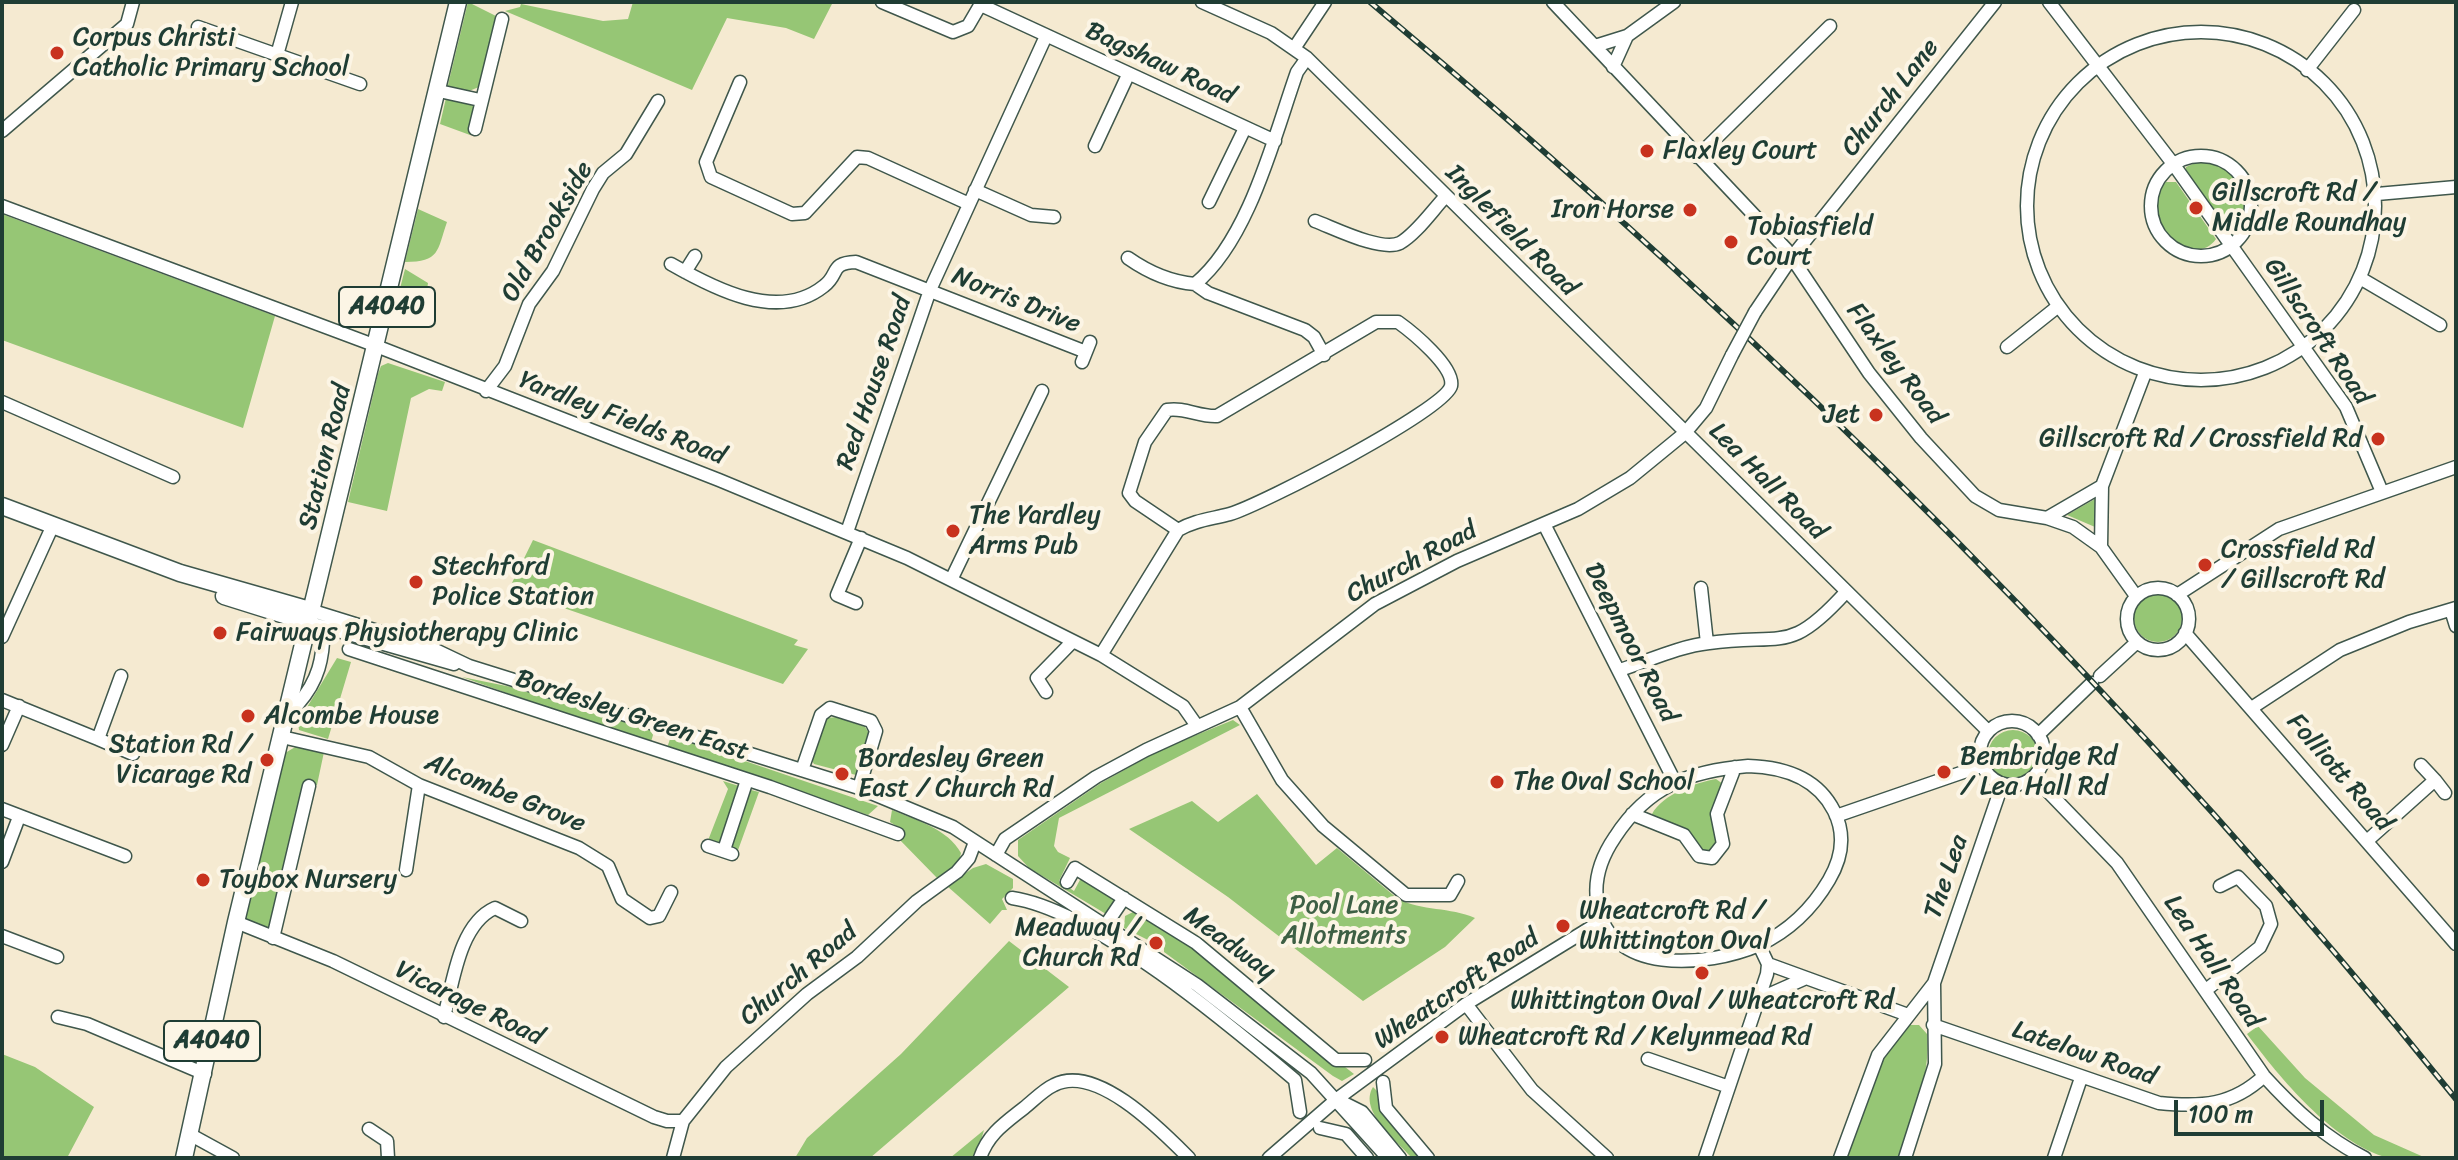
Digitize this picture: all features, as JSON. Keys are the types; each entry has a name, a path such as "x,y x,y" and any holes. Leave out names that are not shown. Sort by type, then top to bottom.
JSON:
{"main road":[{"name":"Station Road","path":"236,922 289,705 316,620 458,2"},
{"name":"Bordesley Green East","path":"2,506 316,620"},
{"name":"Bordesley Green East","path":"180,573 226,597 316,620"},
{"name":"A4040","path":"184,1158 205,1074 236,922"}],"street":[{"path":"2,131 127,24 133,2"},
{"path":"277,55 292,2"},
{"path":"882,2 953,32 968,26 983,4"},
{"name":"Inglefield Road","path":"1202,2 1295,47 1685,433"},
{"path":"1295,47 1325,2"},
{"name":"Flaxley Road","path":"1553,2 1792,257 1869,373 1965,485 1999,510 2047,518 2073,527 2101,547 2136,596"},
{"path":"1595,46 1627,36 1674,2"},
{"name":"Church Lane","path":"1792,257 1995,2"},
{"name":"Gillscroft Road","path":"2049,2 2174,165 2346,407 2382,492"},
{"name":"Bagshaw Road","path":"983,4 1128,75 1275,141"},
{"path":"2307,70 2354,10"},
{"path":"475,129 502,19"},
{"path":"1697,157 1830,26"},
{"path":"198,27 360,84"},
{"path":"2210,31 2257,41 2284,53 2307,70 2332,92 2364,141 2377,194 2371,249 2360,278 2328,329 2304,347 2269,366 2227,380 2145,373 2081,335 2056,308 2028,239 2026,195 2029,173 2057,108 2071,89 2097,66 2151,38 2210,31"},
{"name":"Red House Road","path":"847,532 930,290 967,203 1046,36"},
{"path":"1613,67 1627,36"},
{"path":"1195,284 1208,274 1231,238 1275,141 1297,72 1307,58"},
{"path":"1095,146 1128,75"},
{"path":"740,82 706,162 711,177 792,214 805,213 857,157 868,158 967,203"},
{"path":"439,91 480,100"},
{"name":"Old Brookside","path":"486,391 505,366 529,304 553,271 593,189 603,173 626,154 658,101"},
{"path":"1209,202 1245,128"},
{"name":"Gillscroft Road","path":"2189,158 2219,159 2244,179 2252,205 2251,217 2230,244 2198,258 2174,249 2161,238 2151,213 2153,193 2157,183 2174,165 2189,158"},
{"path":"2377,194 2456,187"},
{"path":"975,190 1031,215 1054,217"},
{"path":"1315,221 1381,245 1393,245 1403,241 1445,197"},
{"name":"Yardley Fields Road","path":"2,206 377,347 861,538 952,578 1101,655 1183,706 1197,726"},
{"path":"685,272 695,256"},
{"name":"Church Road","path":"996,855 1005,839 1096,777 1240,707 1375,604 1457,561 1544,524 1620,484 1685,433 1706,408 1755,312 1792,257"},
{"path":"1128,258 1148,271 1195,284 1208,293 1305,330 1314,337 1324,355"},
{"name":"Norris Drive","path":"671,264 719,291 762,301 814,291 825,286 835,268 843,263 856,262 1086,352"},
{"path":"2360,278 2440,325"},
{"path":"2007,347 2056,308"},
{"path":"1101,655 1178,530 1191,523 1231,514 1315,476 1394,430 1446,394 1451,387 1447,368 1398,322 1376,322 1217,416 1202,417 1180,408 1167,410 1157,419 1134,469 1129,493 1135,501 1178,530"},
{"path":"2101,547 2102,486 2145,373"},
{"path":"952,578 1042,391"},
{"path":"2,402 173,477"},
{"name":"Lea Hall Road","path":"1685,433 1988,731"},
{"path":"2177,595 2279,529 2456,467"},
{"path":"2047,518 2102,486"},
{"name":"Deepmoor Road","path":"1544,524 1675,782"},
{"path":"2,637 53,525"},
{"path":"856,603 837,595 861,538"},
{"path":"1701,588 1707,643"},
{"path":"2157,588 2177,595 2188,614 2185,633 2167,648 2146,647 2137,642 2127,619 2136,596 2157,588"},
{"path":"1620,670 1707,643 1789,638 1819,622 1846,592"},
{"path":"2253,707 2340,650 2409,622 2453,609 2456,626"},
{"name":"Bordesley Green East","path":"316,620 429,647 469,666"},
{"name":"Bordesley Green East","path":"316,620 438,661 469,666 665,725 859,788 888,798 975,842"},
{"name":"Folliott Road","path":"2185,633 2253,707 2456,944"},
{"path":"1046,692 1037,678 1073,641"},
{"path":"2038,735 2137,642"},
{"name":"Bordesley Green East","path":"349,649 747,780 898,834"},
{"path":"98,739 121,676"},
{"path":"2,700 133,754"},
{"path":"2,745 19,706"},
{"path":"1240,707 1282,780 1323,826 1406,895 1450,895 1458,881"},
{"path":"802,770 821,715 830,708 871,721 876,731 859,788"},
{"path":"2008,721 2020,722 2038,735 2044,757 2034,777 2014,786 2002,785 1986,774 1981,766 1981,741 1988,731 2008,721"},
{"path":"659,752 665,725"},
{"name":"Alcombe Grove","path":"282,737 348,750 419,785 556,837 597,858 613,872 622,899 650,918 659,916 671,892"},
{"path":"2421,765 2445,793"},
{"path":"1836,816 1981,766"},
{"path":"1632,814 1684,835 1699,856 1712,858 1723,844 1717,814 1735,767"},
{"path":"1735,767 1766,767 1793,773 1813,784 1836,816 1842,836 1840,854 1825,887 1803,916 1759,945 1713,959 1662,961 1625,946 1603,920 1597,901 1599,865 1644,800 1675,782 1735,767"},
{"name":"Lea Hall Road","path":"2034,777 2117,863 2264,1076 2317,1127 2365,1158"},
{"path":"708,846 728,852 747,780"},
{"path":"2368,840 2435,780"},
{"path":"406,870 419,785"},
{"name":"The Lea","path":"1905,1158 1935,1064 1934,983 2002,785"},
{"path":"273,938 309,786"},
{"path":"876,824 888,798"},
{"path":"2,809 125,856"},
{"path":"2,862 19,817"},
{"path":"975,842 1166,978 1311,1073 1388,1158"},
{"name":"Church Road","path":"673,1158 683,1121 748,1045 857,957 917,901 957,872 969,858 975,842"},
{"name":"Meadway","path":"1067,882 1075,868 1196,943 1336,1060 1365,1060"},
{"path":"2206,990 2260,947 2271,924 2266,906 2238,877 2220,886"},
{"path":"1012,898 1038,901 1102,930"},
{"path":"1102,930 1124,898"},
{"path":"444,1017 457,966 479,920 495,908 521,921"},
{"name":"Wheatcroft Road","path":"1269,1158 1337,1099 1466,1004 1603,920"},
{"name":"Vicarage Road","path":"236,922 333,961 654,1117 683,1121"},
{"path":"2,936 57,957"},
{"path":"1705,1158 1761,998 1768,964 1759,945"},
{"path":"1768,964 1908,1015"},
{"path":"1761,998 1804,979"},
{"name":"The Lea","path":"1840,1158 1878,1055 1934,983"},
{"path":"1466,1004 1532,1090 1607,1158"},
{"path":"58,1017 87,1024 205,1074"},
{"name":"Latelow Road","path":"1933,1025 2159,1103 2193,1106 2221,1103 2247,1092 2264,1076"},
{"path":"1256,1039 1295,1080 1300,1112"},
{"path":"1648,1059 1729,1087"},
{"path":"2054,1158 2081,1078"},
{"path":"980,1158 988,1137 1054,1084 1079,1081 1097,1084 1123,1101 1189,1158"},
{"path":"1383,1082 1386,1108 1428,1158"},
{"path":"1337,1099 1362,1112 1400,1158"},
{"path":"1320,1128 1346,1134 1367,1158"},
{"path":"369,1129 387,1141 388,1158"},
{"path":"191,1135 233,1158"}],"green space":[{"path":"468,2 498,17 479,87 464,93 447,89"},
{"path":"633,2 833,2 814,39 786,28 727,18 692,90 505,11 521,4 603,21 628,19"},
{"path":"446,98 474,106 470,135 440,124"},
{"path":"2204,159 2235,174 2242,182 2247,196 2247,213 2241,226 2235,229 2227,229 2185,174 2186,167"},
{"path":"2166,182 2176,182 2216,239 2210,245 2203,249 2188,249 2174,242 2162,230 2157,203 2160,186"},
{"path":"418,209 447,222 439,247 431,257 405,262"},
{"path":"2,214 275,316 243,428 2,340"},
{"path":"405,269 428,283 422,323 394,312"},
{"path":"388,363 445,382 442,391 429,389 411,398 387,511 348,502 378,374 381,366"},
{"path":"2095,499 2095,527 2067,515"},
{"path":"533,540 798,640 794,645 808,649 783,684 509,589"},
{"path":"2158,594 2175,601 2182,618 2175,635 2158,642 2141,635 2134,618 2141,601"},
{"path":"337,658 351,662 328,739 299,730 298,722"},
{"path":"462,677 536,692 651,730 651,742 644,742"},
{"path":"837,717 865,727 869,733 856,775 814,764 811,759 827,718"},
{"path":"1233,720 1240,725 1059,818 1054,846 1070,858 1059,881 1074,891 1081,878 1111,896 1114,901 1106,914 1029,868 1018,856 1018,840 1101,783 1162,749"},
{"path":"2013,730 2030,738 2038,755 2030,772 2013,780 1996,772 1988,755 1996,738"},
{"path":"671,736 878,806 868,815 667,748"},
{"path":"297,746 324,752 317,785 305,783 272,931 245,921 285,753"},
{"path":"1716,779 1723,784 1713,817 1719,844 1708,856 1652,814 1672,795"},
{"path":"723,781 739,786 722,844 707,843 728,789"},
{"path":"751,790 759,792 737,853 729,848"},
{"name":"Pool Lane Allotments","path":"1257,794 1316,865 1337,848 1398,899 1475,918 1445,947 1363,1001 1228,897 1129,829 1192,801 1218,822"},
{"path":"892,810 931,826 948,838 961,853 959,862 938,879 897,837 901,829 890,822"},
{"path":"986,864 1013,879 1013,888 1002,899 1007,910 1002,910 990,924 947,886 973,868"},
{"path":"1135,911 1191,946 1354,1074 1342,1081 1333,1076 1164,952 1164,948 1124,928 1125,916"},
{"path":"1009,941 1069,987 870,1158 795,1158 807,1138 901,1054"},
{"path":"1910,1025 1919,1025 1927,1034 1926,1066 1898,1158 1847,1158 1883,1056"},
{"path":"2258,1026 2305,1078 2374,1135 2426,1158 2388,1158 2367,1150 2327,1123 2291,1088 2247,1034"},
{"path":"2,1054 35,1067 94,1107 67,1158 2,1158"},
{"path":"1373,1087 1382,1096 1382,1112 1422,1158 1412,1158 1381,1125 1371,1106"},
{"path":"984,1130 976,1158 950,1158"}],"railway":[{"path":"1370,2 1661,257 1940,524 2205,805 2333,950 2456,1099"}],"place":[{"name":"Corpus Christi Catholic Primary School","path":"57,53"},
{"name":"Flaxley Court","path":"1647,151"},
{"name":"Gillscroft Rd / Middle Roundhay","path":"2196,208"},
{"name":"Iron Horse","path":"1690,210"},
{"name":"Tobiasfield Court","path":"1731,242"},
{"name":"Jet","path":"1876,415"},
{"name":"Gillscroft Rd / Crossfield Rd","path":"2378,439"},
{"name":"The Yardley Arms Pub","path":"953,531"},
{"name":"Crossfield Rd / Gillscroft Rd","path":"2205,565"},
{"name":"Stechford Police Station","path":"416,582"},
{"name":"Fairways Physiotherapy Clinic","path":"220,633"},
{"name":"Alcombe House","path":"248,716"},
{"name":"Station Rd / Vicarage Rd","path":"267,760"},
{"name":"Bembridge Rd / Lea Hall Rd","path":"1944,772"},
{"name":"Bordesley Green East / Church Rd","path":"842,774"},
{"name":"The Oval School","path":"1497,782"},
{"name":"Toybox Nursery","path":"203,880"},
{"name":"Wheatcroft Rd / Whittington Oval","path":"1563,926"},
{"name":"Meadway / Church Rd","path":"1156,943"},
{"name":"Whittington Oval / Wheatcroft Rd","path":"1702,973"},
{"name":"Wheatcroft Rd / Kelynmead Rd","path":"1442,1037"}]}
